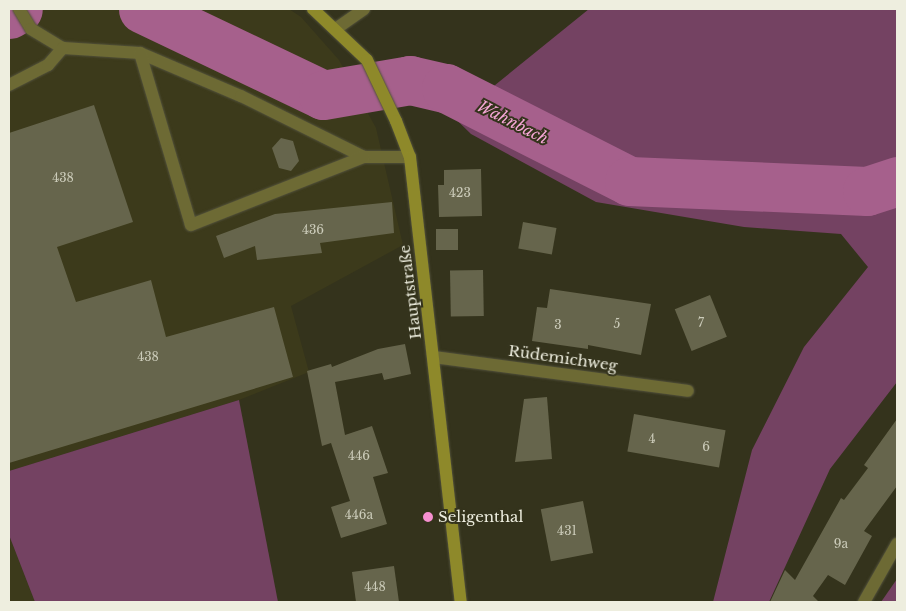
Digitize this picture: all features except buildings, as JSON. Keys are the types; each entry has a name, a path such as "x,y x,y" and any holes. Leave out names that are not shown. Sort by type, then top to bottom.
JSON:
{"main road":[{"name":"Hauptstraße","path":"313,9 337,28 367,60 396,121 410,157 461,602"}],"street":[{"path":"19,9 31,29 63,48 140,53 240,96 364,157"},
{"path":"337,28 364,9"},
{"path":"9,85 48,66 63,48"},
{"path":"140,53 191,225 364,157 410,157"},
{"name":"Rüdemichweg","path":"434,357 688,391"},
{"path":"864,602 897,544"}],"shaded area":[{"path":"9,9 289,9 301,17 339,60 376,128 403,245 291,306 309,372 239,400 9,471 9,38 17,34 9,21"},
{"path":"589,9 897,9 897,382 830,469 769,602 713,602 752,450 804,347 868,267 841,234 744,227 596,202 471,134 429,93 479,98"},
{"path":"239,400 278,602 35,602 9,535 9,471"},
{"path":"9,535 35,602 9,602"},
{"path":"897,579 897,602 881,602"}],"waterway":[{"name":"Wahnbach","path":"9,14 18,9"},
{"name":"Wahnbach","path":"143,9 323,95 410,80 446,88 629,181 867,191 897,181"}],"place":[{"name":"Seligenthal","path":"428,517"}]}
